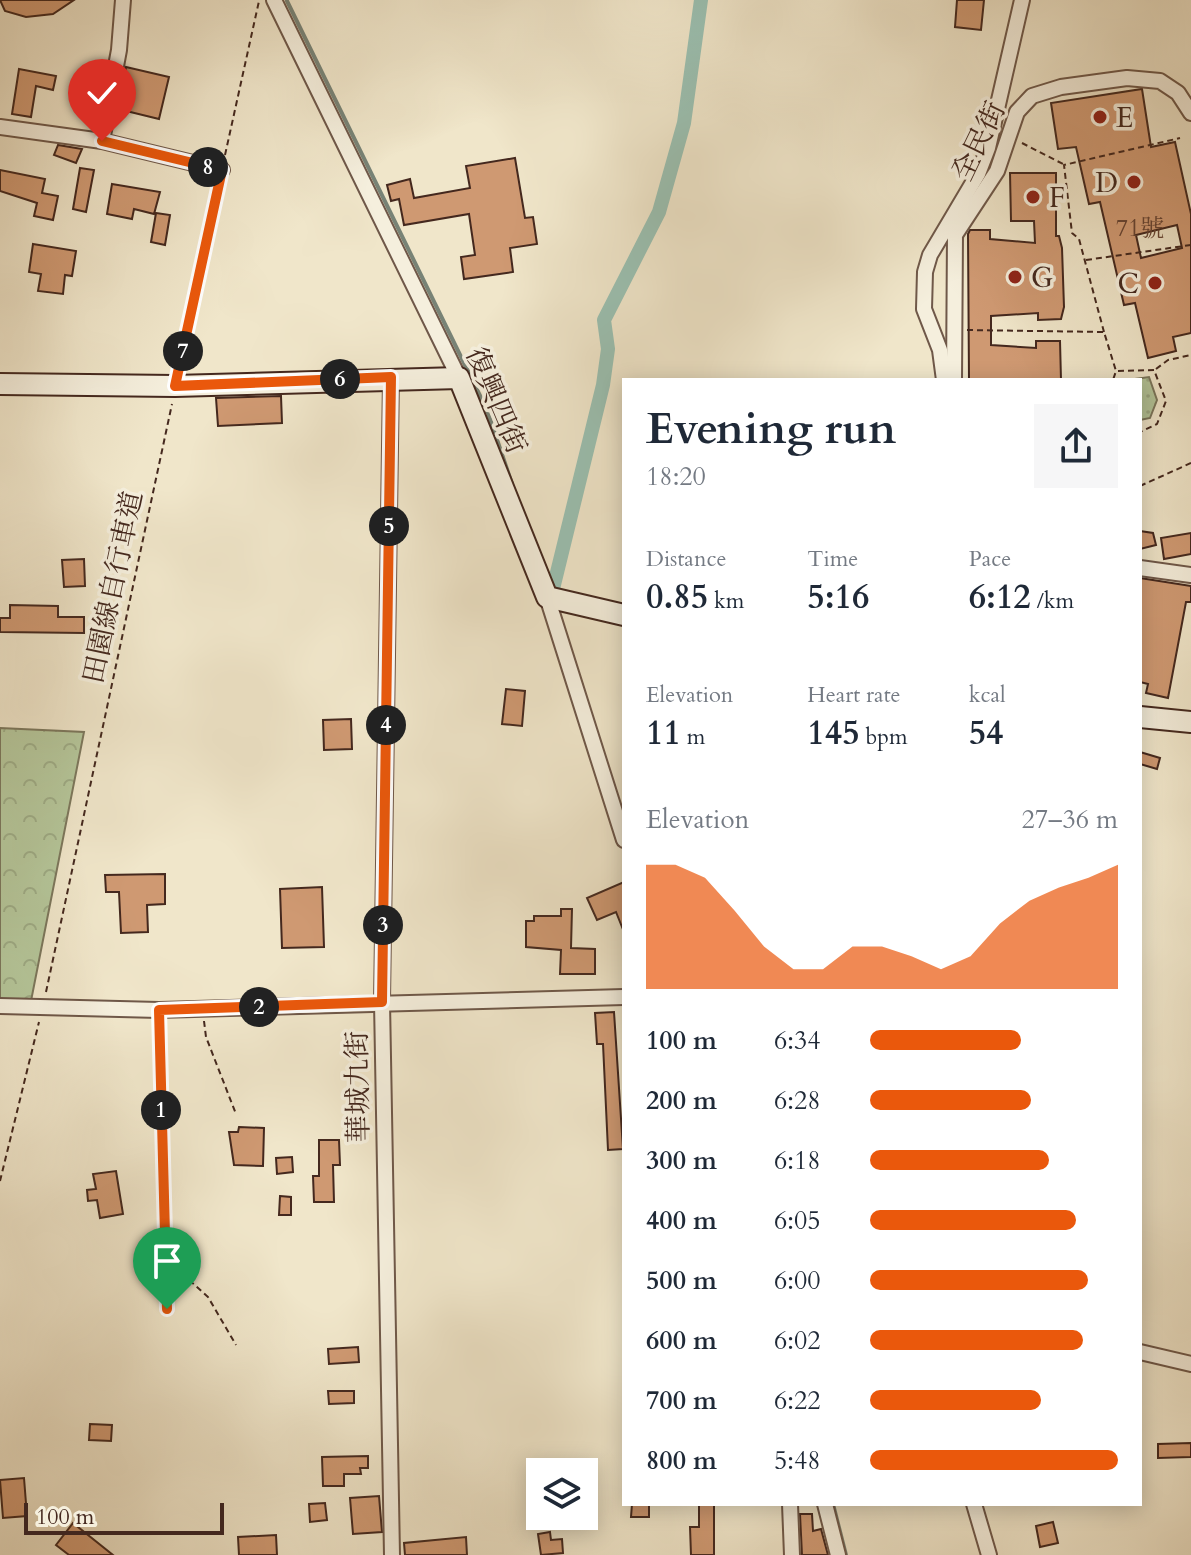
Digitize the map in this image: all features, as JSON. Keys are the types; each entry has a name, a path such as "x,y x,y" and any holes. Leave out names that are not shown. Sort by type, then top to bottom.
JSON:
{"street":[{"path":"102,141 119,50 123,0"},
{"name":"復興四街","path":"274,0 459,378 547,597 622,834"},
{"path":"944,378 940,350 924,309 925,272 930,255 978,174 988,148 1022,0"},
{"name":"全民街","path":"954,378 955,235 997,171 1017,112 1032,96 1061,87 1127,78 1160,81 1178,93 1191,113"},
{"path":"0,127 102,141 222,170"},
{"path":"0,384 175,386 391,377 459,378"},
{"name":"華城九街","path":"391,377 382,1002 392,1555"},
{"path":"1142,568 1191,575"},
{"path":"547,597 622,615"},
{"path":"1142,717 1191,722"},
{"path":"0,1006 43,1004 159,1010 622,997"},
{"path":"1142,1352 1191,1364"},
{"path":"790,1506 792,1555"},
{"path":"826,1506 838,1555"},
{"path":"975,1506 989,1555"}],"path":[{"name":"田園線自行車道","path":"0,1181 43,1004 259,0"},
{"path":"1009,136 1064,165 1180,138"},
{"path":"1064,165 1072,233 1079,239 1116,371 1114,378"},
{"path":"1085,261 1191,245"},
{"path":"954,330 1104,332"},
{"path":"1116,371 1154,370 1168,360 1191,355"},
{"path":"1142,431 1157,424 1166,401 1154,370"},
{"path":"1142,485 1191,463"},
{"path":"203,1009 206,1037 236,1114"},
{"path":"159,1010 167,1309"},
{"path":"165,1258 208,1297 236,1345"}],"green space":[{"path":"1149,377 1157,400 1150,418 1142,420 1142,378"},
{"path":"0,728 84,732 31,1001 0,1001"}],"building":[{"path":"0,0 74,0 53,14 26,17 5,11"},
{"path":"957,0 984,0 981,30 955,27"},
{"path":"126,67 169,77 159,119 118,109"},
{"path":"19,69 56,76 53,90 36,86 31,117 12,114"},
{"path":"1142,89 1151,147 1175,142 1191,214 1191,333 1173,337 1176,351 1148,358 1135,303 1124,305 1100,202 1089,204 1076,147 1058,149 1051,103","holes":["1177,225 1182,248 1141,258 1136,235"]},
{"path":"58,145 82,149 76,163 54,155"},
{"path":"515,158 525,218 533,217 537,244 510,248 513,272 464,279 461,257 475,255 469,214 404,225 399,199 391,201 387,185 410,179 414,198 470,188 466,166"},
{"path":"80,168 94,170 86,212 73,209"},
{"path":"0,170 45,179 42,193 58,196 53,220 34,216 37,203 0,191"},
{"path":"1010,173 1056,173 1056,236 1059,236 1062,248 1064,307 1061,319 1038,320 1038,313 991,316 991,345 1036,348 1036,341 1060,341 1061,378 969,378 968,234 970,230 990,230 990,239 1035,243 1034,221 1011,221"},
{"path":"112,184 160,192 154,214 134,209 132,219 107,214"},
{"path":"156,213 170,215 165,245 151,242"},
{"path":"33,244 76,251 72,276 65,275 63,294 38,291 41,274 29,272"},
{"path":"281,396 282,423 218,426 216,398"},
{"path":"1142,531 1153,533 1156,545 1142,548"},
{"path":"1191,533 1191,554 1164,559 1161,538"},
{"path":"84,559 85,586 64,587 62,560"},
{"path":"1142,578 1191,586 1191,602 1186,602 1168,698 1146,693 1148,684 1142,682"},
{"path":"10,605 58,606 58,617 84,617 84,633 0,632 0,618 10,618"},
{"path":"506,689 525,691 522,726 502,724"},
{"path":"351,719 352,749 324,750 323,720"},
{"path":"1142,753 1160,758 1157,769 1142,765"},
{"path":"165,874 165,904 147,905 148,932 121,933 119,892 106,892 105,875"},
{"path":"622,883 622,927 616,912 597,920 587,898"},
{"path":"322,887 324,947 282,948 280,889"},
{"path":"561,909 572,909 571,948 595,949 595,974 560,974 561,950 526,947 526,921 534,921 534,916 561,916"},
{"path":"614,1012 622,1149 608,1150 603,1044 597,1044 595,1013"},
{"path":"239,1127 264,1128 263,1166 234,1165 229,1132 238,1132"},
{"path":"319,1140 339,1140 340,1165 333,1165 334,1202 314,1202 313,1176 319,1176"},
{"path":"292,1157 293,1172 277,1174 276,1158"},
{"path":"116,1171 123,1214 100,1218 97,1200 88,1201 87,1190 96,1189 93,1174"},
{"path":"280,1196 291,1197 291,1215 279,1215"},
{"path":"358,1347 359,1362 329,1364 328,1349"},
{"path":"328,1391 354,1391 354,1403 329,1404"},
{"path":"90,1424 112,1425 111,1441 89,1440"},
{"path":"1191,1443 1191,1457 1158,1458 1158,1444"},
{"path":"368,1456 368,1468 360,1468 361,1474 344,1474 344,1486 323,1486 322,1457"},
{"path":"24,1478 27,1516 3,1518 0,1480"},
{"path":"379,1496 382,1532 353,1534 350,1498"},
{"path":"325,1503 327,1520 310,1522 309,1504"},
{"path":"632,1506 649,1506 649,1517 631,1517"},
{"path":"699,1506 714,1506 714,1555 691,1555 690,1527 699,1527"},
{"path":"800,1514 812,1514 813,1531 821,1529 828,1555 802,1555"},
{"path":"1053,1522 1058,1543 1040,1547 1036,1526"},
{"path":"73,1523 113,1555 69,1555 56,1545"},
{"path":"550,1532 551,1540 562,1539 563,1553 541,1555 538,1534"},
{"path":"276,1535 277,1555 239,1555 238,1537"},
{"path":"466,1537 467,1555 405,1555 404,1543"}],"waterway":[{"path":"551,597 603,385 608,349 604,320 659,212 684,123 701,0"},
{"path":"287,1 487,410 512,484"},
{"path":"834,1506 846,1555"}],"place":[{"name":"E","path":"1100,117"},
{"name":"D","path":"1134,182"},
{"name":"F","path":"1033,197"},
{"name":"G","path":"1015,277"},
{"name":"C","path":"1155,283"}],"route":[{"path":"102,141 222,170 175,386 391,377 382,1002 159,1010 167,1309"}]}
